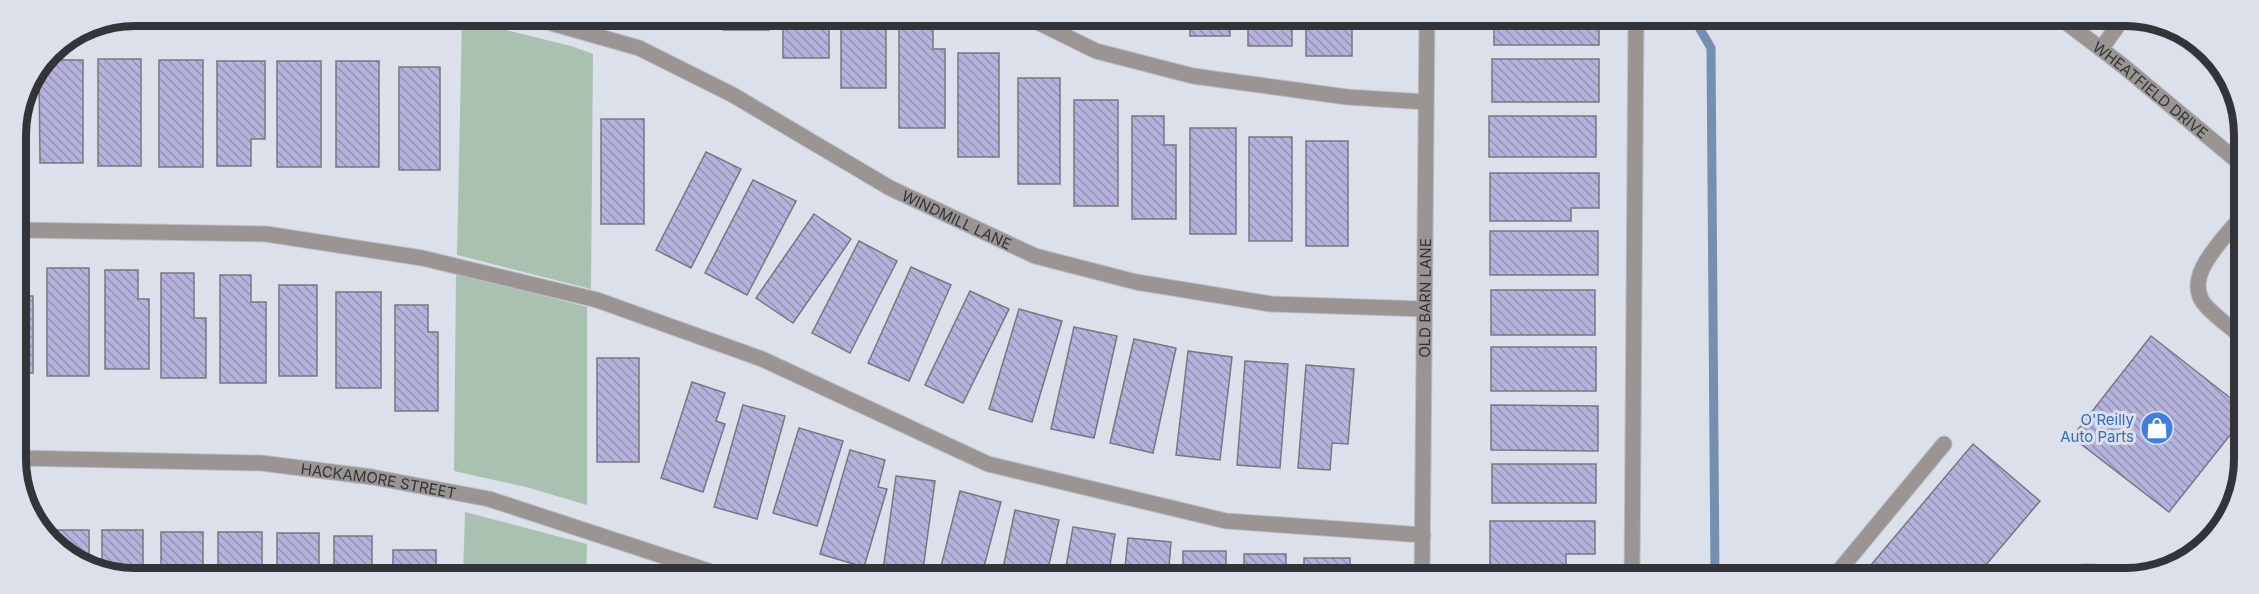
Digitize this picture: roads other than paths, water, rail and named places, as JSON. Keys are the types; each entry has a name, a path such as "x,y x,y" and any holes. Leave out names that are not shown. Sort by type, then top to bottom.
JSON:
{"street":[{"name":"WINDMILL LANE","path":"562,26 639,48 733,94 890,188 1035,256 1136,282 1271,304 1424,309"},
{"path":"1045,26 1096,51 1192,76 1347,97 1426,102"},
{"name":"OLD BARN LANE","path":"1422,568 1427,26"},
{"path":"1632,568 1636,26"},
{"name":"WHEATFIELD DRIVE","path":"2071,26 2234,158"},
{"path":"2101,49 2118,26"},
{"path":"2234,226 2198,272 2196,290 2205,305 2234,330"},
{"path":"26,230 266,234 422,258 597,300 762,359 988,464 1226,521 1423,535"},
{"path":"1841,568 1944,444"},
{"name":"HACKAMORE STREET","path":"26,458 261,463 372,477 489,500 699,568"}],"waterway":[{"path":"1698,26 1711,48 1715,568"}],"place":[{"name":"O'Reilly Auto Parts","path":"2157,428"}]}
